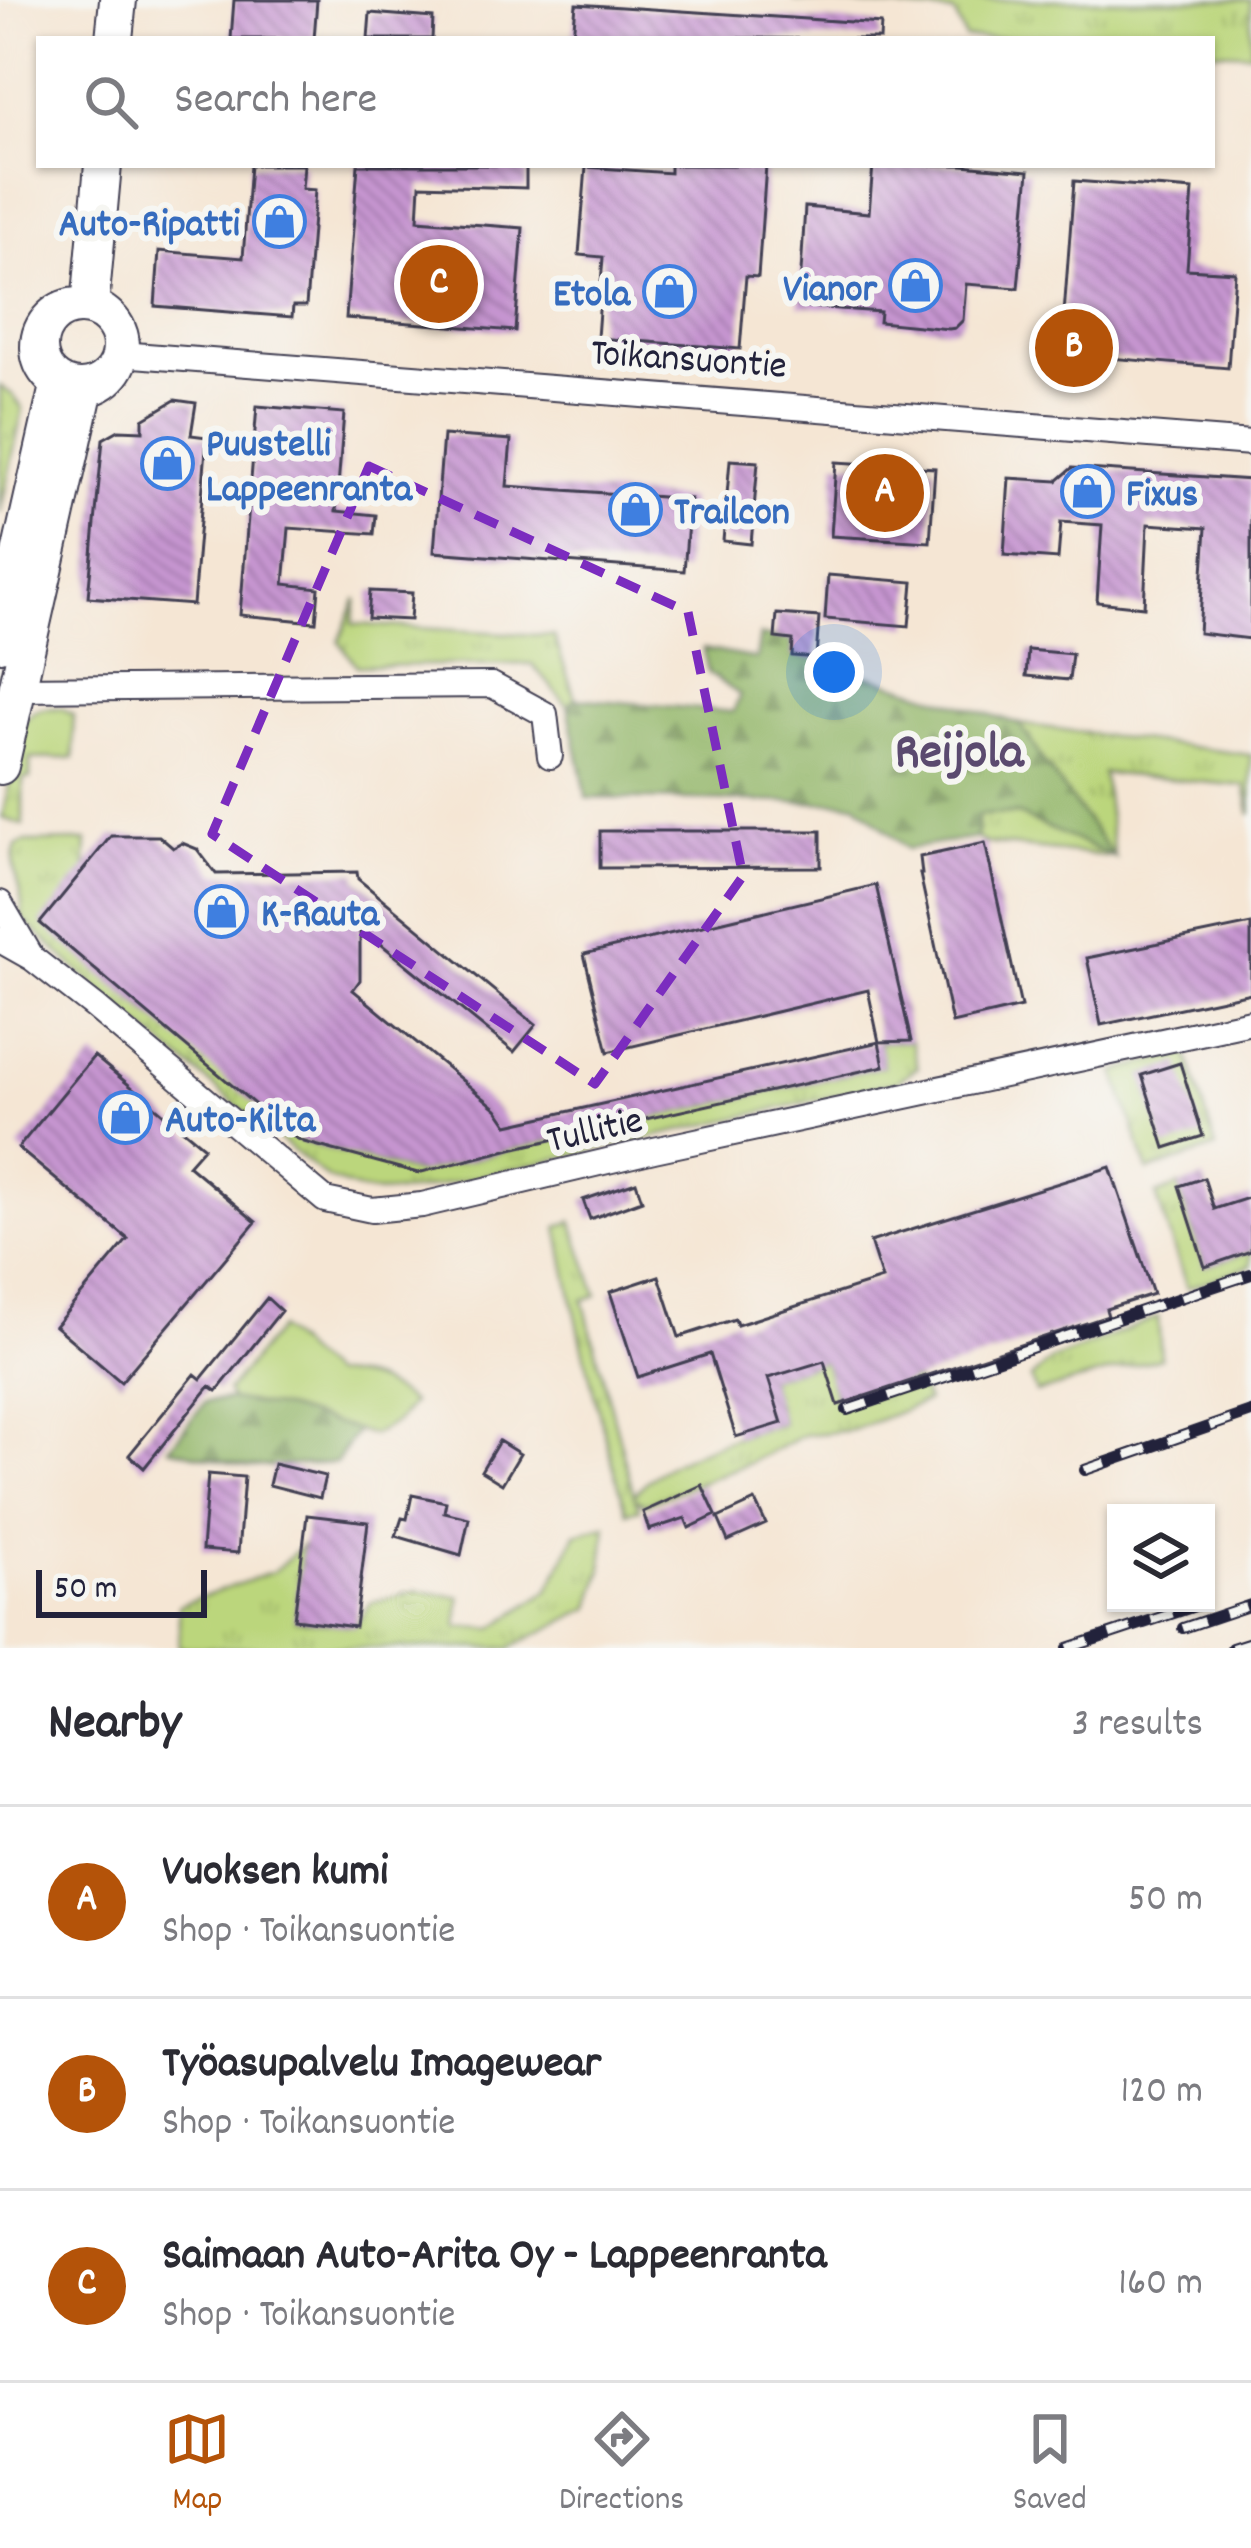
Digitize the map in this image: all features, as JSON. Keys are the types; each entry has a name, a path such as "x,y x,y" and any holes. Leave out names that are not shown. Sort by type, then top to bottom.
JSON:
{"main road":[{"path":"114,36 118,0"},
{"path":"90,306 103,168"},
{"path":"90,306 118,329 121,354 104,380 72,385 45,368 39,340 56,313 90,306"},
{"path":"0,643 72,385"},
{"path":"0,766 72,385"}],"street":[{"name":"Toikansuontie","path":"121,354 1251,443"},
{"path":"16,689 492,685 545,714 550,756"},
{"name":"Tullitie","path":"0,903 32,958"},
{"name":"Tullitie","path":"0,940 32,958 95,1007 325,1199 372,1210 422,1205 654,1150 1251,1022"}],"highlighted area":[{"path":"369,466 688,612 743,876 595,1084 212,834"}],"green space":[{"path":"793,0 1251,0 1251,53 1215,51 1215,36 964,36 954,13"},
{"path":"0,386 23,409 0,513"},
{"path":"357,598 353,624 554,636 575,698 568,706 532,664 357,666 339,642"},
{"path":"760,636 793,640 793,656 1020,724 1114,857 1016,814 978,815 977,838 907,849 856,803 587,798 568,706 575,698 733,712 740,695 708,673 703,649 756,659"},
{"path":"62,708 73,715 74,758 30,759 30,778 23,779 23,825 2,818 22,723 34,711"},
{"path":"1020,724 1251,755 1251,815 1245,786 1103,773 1114,857 985,843 977,838 978,815 1016,814 1111,855"},
{"path":"87,841 86,867 292,1136 417,1173 883,1066 879,1042 911,1041 918,1067 895,1082 419,1190 362,1191 327,1178 133,1019 21,917 13,864 16,846"},
{"path":"1187,1051 1216,1148 1148,1171 1115,1072"},
{"path":"1179,1186 1205,1266 1251,1251 1251,1266 1187,1288 1156,1195"},
{"path":"572,1221 597,1295 583,1300 634,1495 682,1459 782,1423 768,1378 824,1361 838,1405 915,1379 927,1401 853,1430 804,1435 749,1463 645,1504 635,1498 639,1509 627,1512 588,1370 558,1227"},
{"path":"1158,1317 1161,1358 1036,1393 1031,1379 1050,1361"},
{"path":"278,1329 330,1375 374,1381 412,1403 396,1422 372,1435 288,1409 230,1399 227,1391"},
{"path":"230,1399 288,1409 357,1430 336,1463 249,1467 169,1448 205,1402"},
{"path":"606,1525 602,1570 591,1608 509,1648 179,1648 179,1605 273,1572 303,1545 295,1620 355,1626 371,1602 417,1591 460,1597 458,1627 493,1628 548,1591 576,1534"}],"building":[{"path":"234,0 317,0 314,36 231,36"},
{"path":"576,4 881,24 880,36 573,36"},
{"path":"370,13 433,18 432,36 368,36"},
{"name":"Auto-Ripatti","path":"250,168 304,168 302,189 315,190 306,306 293,306 292,317 155,306 159,251 243,258"},
{"path":"358,168 526,168 526,188 420,185 418,220 523,228 515,331 346,318"},
{"path":"586,168 670,173 670,168 766,168 758,277 746,276 740,349 597,338 603,257 579,255"},
{"path":"873,168 1029,171 1018,288 966,284 963,320 949,329 879,322 880,312 799,306 805,207 869,213"},
{"path":"1074,181 1193,190 1187,269 1235,272 1228,368 1061,354"},
{"path":"175,400 196,403 191,435 207,437 193,605 88,597 103,439 119,430 143,431 143,419"},
{"path":"257,406 344,413 336,511 376,515 374,534 289,528 284,584 319,588 316,622 240,615"},
{"path":"443,435 511,440 507,486 690,499 684,571 434,552"},
{"path":"730,460 758,462 751,544 723,541"},
{"path":"836,462 935,468 930,542 831,536"},
{"path":"1072,468 1251,480 1251,639 1199,633 1206,528 1148,524 1144,607 1097,602 1102,525 1061,522 1058,559 1004,555 1009,478 1057,481"},
{"path":"828,575 913,582 909,626 825,619"},
{"path":"370,591 412,593 410,620 368,618"},
{"path":"777,614 819,617 816,658 792,656 793,640 775,638"},
{"path":"1028,650 1072,654 1069,680 1026,676"},
{"path":"600,831 821,831 821,867 600,868"},
{"path":"111,836 159,836 173,848 182,843 197,849 216,874 357,872 358,879 536,1025 514,1052 360,927 360,980 353,990 497,1109 508,1125 879,1042 884,1066 418,1173 304,1142 40,923"},
{"path":"985,843 1021,1007 952,1023 920,857"},
{"path":"876,885 911,1041 879,1042 868,990 608,1052 584,954"},
{"path":"1251,924 1251,993 1101,1025 1087,958"},
{"path":"94,1056 204,1147 188,1165 256,1222 121,1382 55,1326 128,1239 18,1148"},
{"path":"1180,1063 1203,1136 1165,1148 1142,1075"},
{"path":"1110,1167 1153,1294 1106,1309 1108,1316 838,1405 824,1361 768,1378 782,1423 736,1437 710,1354 638,1377 610,1292 659,1276 679,1337 735,1319 737,1325 882,1279 870,1242"},
{"path":"1204,1178 1214,1209 1251,1197 1251,1251 1205,1267 1179,1186"},
{"path":"636,1182 642,1200 590,1219 583,1200"},
{"path":"267,1298 281,1311 217,1391 210,1386 144,1468 129,1455 195,1374 201,1379"},
{"path":"499,1441 520,1454 502,1484 481,1471"},
{"path":"274,1464 325,1476 320,1498 269,1485"},
{"path":"208,1474 244,1477 238,1553 202,1550"},
{"path":"702,1485 716,1515 689,1528 685,1518 649,1530 643,1512"},
{"path":"412,1495 446,1502 444,1512 469,1518 461,1555 396,1536 402,1518 407,1519"},
{"path":"755,1501 766,1524 728,1541 718,1518"},
{"path":"307,1515 368,1522 355,1627 294,1619"}],"railway":[{"path":"847,1410 1251,1274"},
{"path":"1085,1470 1251,1412"},
{"path":"1183,1628 1251,1605"},
{"path":"1068,1648 1177,1612"},
{"path":"1232,1648 1251,1642"}],"place":[{"name":"Auto-Ripatti","path":"279,221"},
{"name":"Saimaan Auto-Arita Oy - Lappeenranta","path":"439,284"},
{"name":"Vianor","path":"916,286"},
{"name":"Etola","path":"669,291"},
{"name":"Työasupalvelu Imagewear","path":"1074,348"},
{"name":"Puustelli Lappeenranta","path":"167,463"},
{"name":"Fixus","path":"1087,491"},
{"name":"Vuoksen kumi","path":"885,493"},
{"name":"Trailcon","path":"635,509"},
{"name":"K-Rauta","path":"222,911"},
{"name":"Auto-Kilta","path":"126,1117"}],"district":[{"name":"Reijola","path":"959,748"}]}
